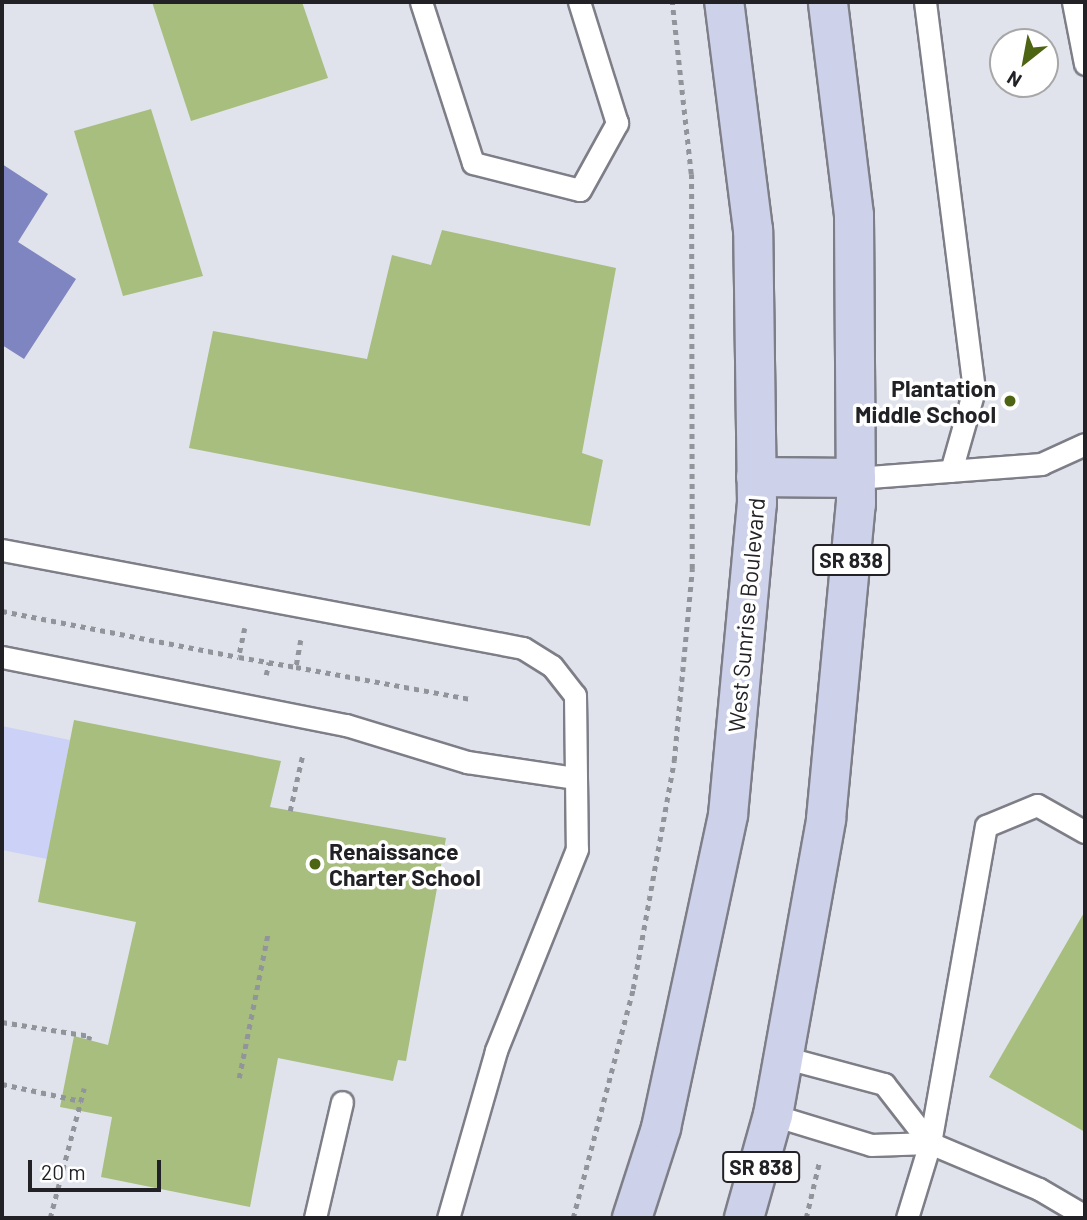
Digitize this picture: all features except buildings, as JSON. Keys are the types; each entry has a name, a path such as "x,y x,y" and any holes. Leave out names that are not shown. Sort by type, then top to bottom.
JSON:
{"highway":[{"name":"West Sunrise Boulevard","path":"632,1218 661,1128 728,815 756,477 753,230 724,2"},
{"name":"SR 838","path":"744,1218 773,1115 827,819 856,478 854,215 828,2"},
{"path":"756,477 856,478"}],"lane":[{"path":"421,2 473,163 580,190 617,123 579,2"},
{"path":"925,2 974,390 951,471"},
{"path":"1073,2 1085,64"},
{"path":"856,478 1041,464 1085,444"},
{"path":"2,550 523,648 552,666 575,695 577,849 496,1051 448,1218"},
{"path":"2,657 346,725 467,762 576,778"},
{"path":"907,1218 930,1143 986,826 1037,805 1085,832"},
{"path":"783,1057 884,1084 930,1143"},
{"path":"315,1218 342,1102"},
{"path":"773,1115 871,1145 930,1143 1039,1189 1085,1216"}],"path":[{"path":"573,1218 633,989 674,761 692,569 691,174 672,2"},
{"path":"239,656 250,597"},
{"path":"296,667 306,607"},
{"path":"2,611 471,699"},
{"path":"290,811 303,752"},
{"path":"239,1078 268,933"},
{"path":"2,1022 90,1037 89,1040"},
{"path":"2,1084 81,1101"},
{"path":"50,1218 84,1088"}],"shaded area":[{"path":"2,726 70,740 47,859 2,850"}],"water":[{"path":"2,164 48,194 18,242 76,279 24,359 2,345"}],"place":[{"name":"Plantation Middle School","path":"1010,401"},
{"name":"Renaissance Charter School","path":"315,864"}]}
